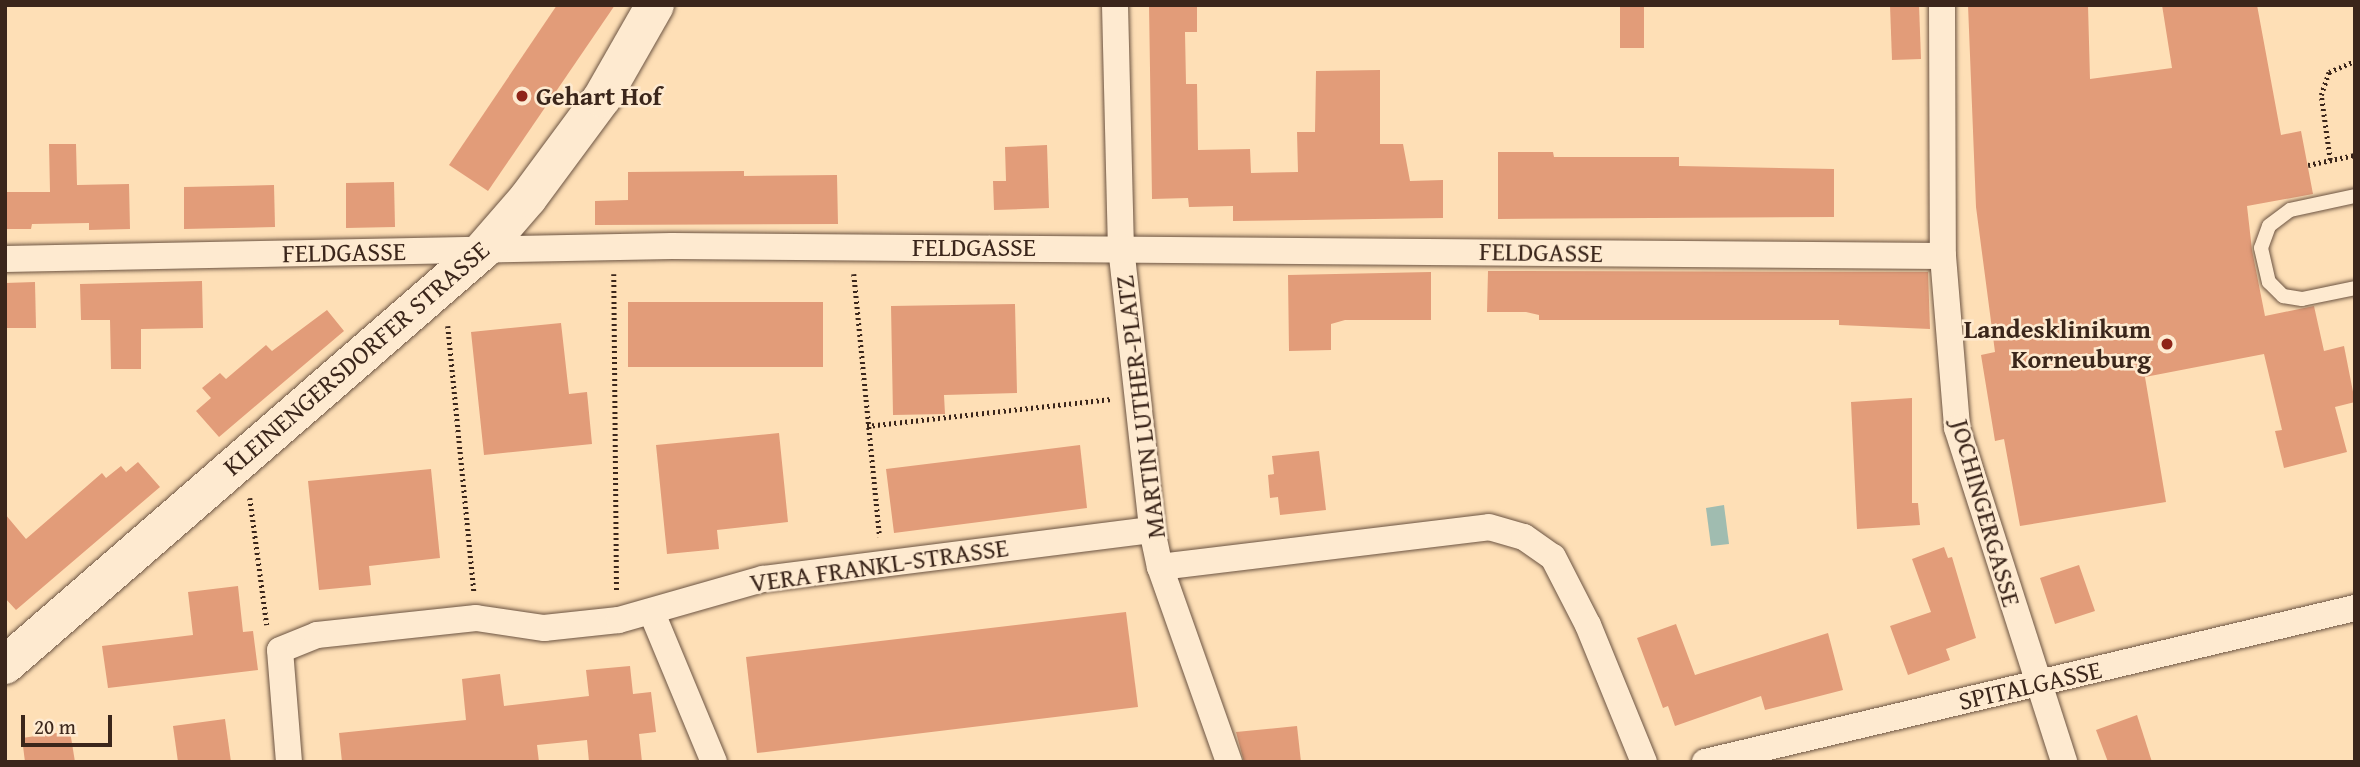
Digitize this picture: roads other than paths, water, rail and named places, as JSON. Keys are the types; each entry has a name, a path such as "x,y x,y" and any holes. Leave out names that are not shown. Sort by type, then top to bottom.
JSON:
{"main road":[{"name":"KLEINENGERSDORFER STRASSE","path":"5,665 483,250 528,198 602,98 655,5"}],"street":[{"name":"MARTIN LUTHER-PLATZ","path":"1115,5 1121,247 1152,530 1160,566 1229,762"},
{"name":"JOCHINGERGASSE","path":"1942,5 1942,256 1957,428 2064,762"},
{"name":"FELDGASSE","path":"5,258 672,246 1121,247 1942,256"},
{"path":"1160,566 1489,527 1524,537 1553,557 1588,625 1644,762"},
{"name":"VERA FRANKL-STRASSE","path":"289,762 280,649 317,635 476,618 544,628 619,620 652,613 745,582 883,562 1152,530"},
{"name":"SPITALGASSE","path":"1705,762 2355,608"},
{"path":"652,613 714,762"}],"lane":[{"path":"2355,196 2290,210 2269,226 2261,248 2269,282 2283,296 2302,299 2355,288"}],"place":[{"name":"Gehart Hof","path":"522,96"},
{"name":"Landesklinikum Korneuburg","path":"2167,344"}]}
